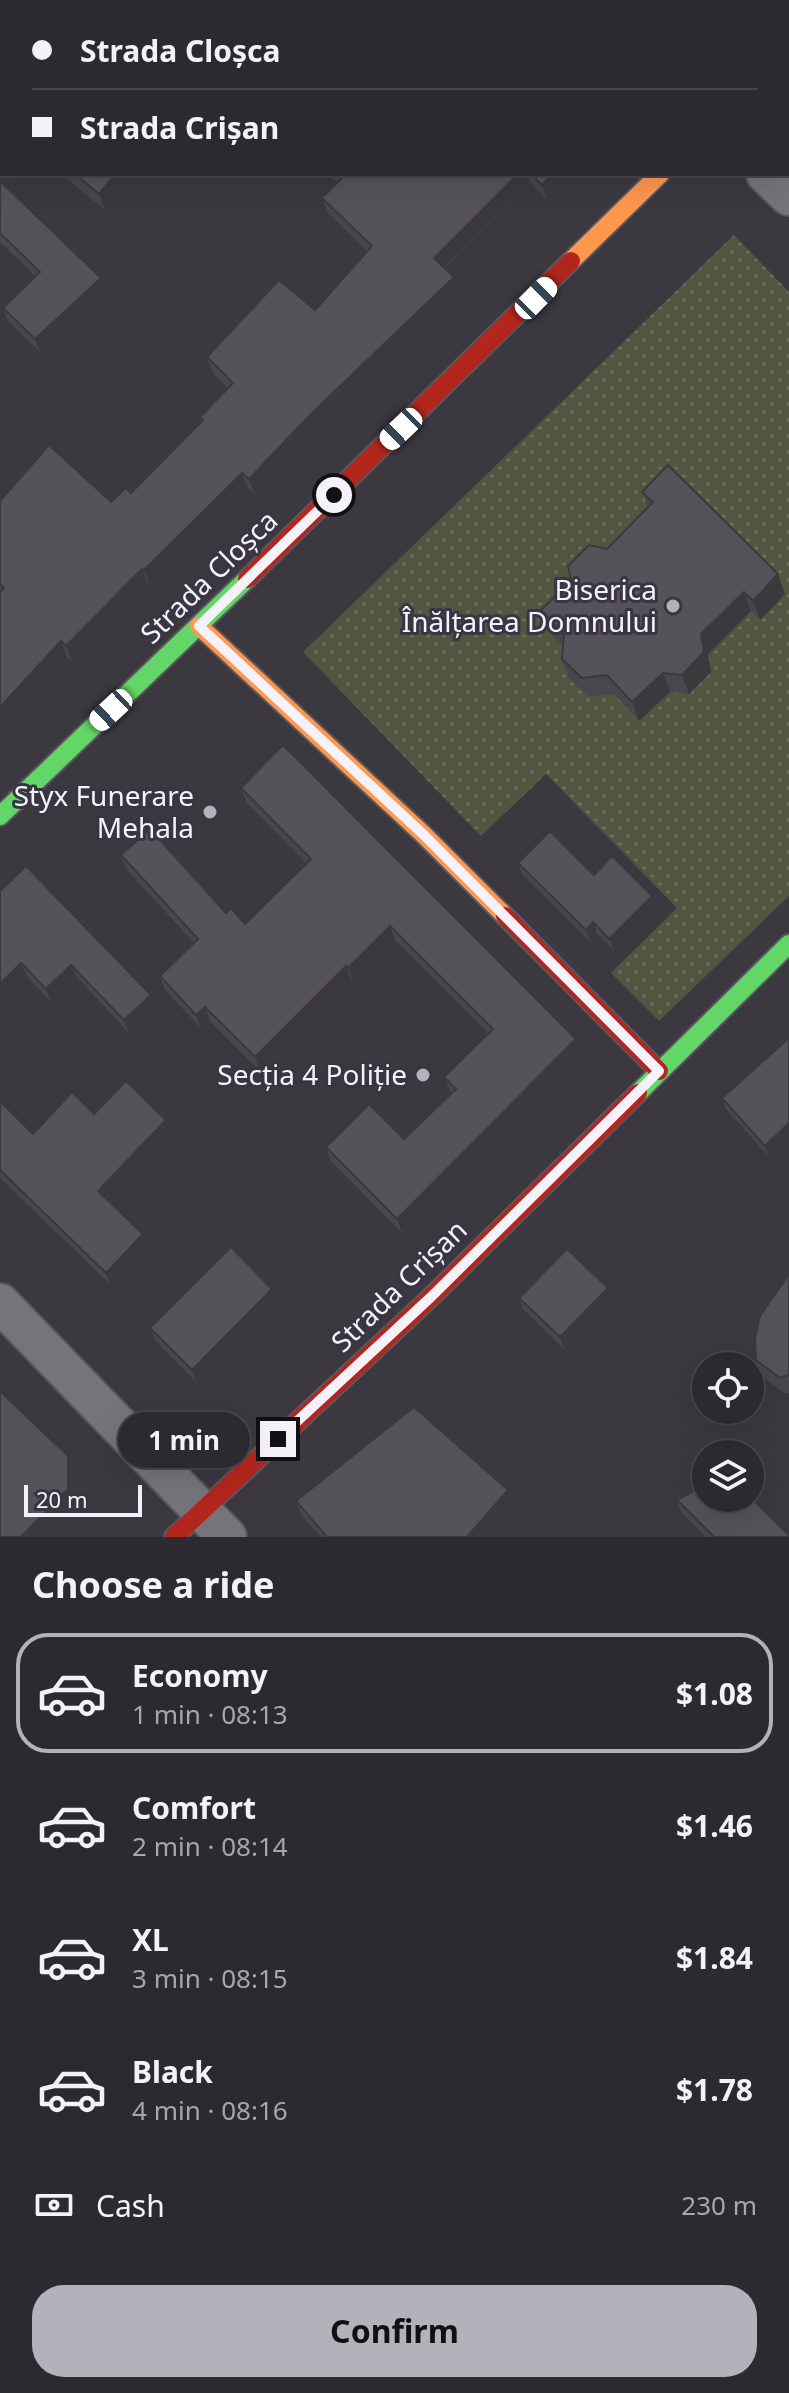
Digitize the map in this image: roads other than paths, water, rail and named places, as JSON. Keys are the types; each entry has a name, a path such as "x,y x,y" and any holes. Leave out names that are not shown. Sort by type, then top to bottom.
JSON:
{"street":[{"name":"Strada Cloșca","path":"0,816 199,626 658,176"},
{"path":"768,176 789,196"},
{"path":"199,626 424,835 659,1071"},
{"name":"Strada Crișan","path":"174,1537 214,1524 431,1297 789,944"},
{"path":"0,1303 214,1524"}],"place":[{"name":"Biserica Înălțarea Domnului","path":"673,606"},
{"name":"Styx Funerare Mehala","path":"210,812"},
{"name":"Secția 4 Poliție","path":"423,1075"}]}
